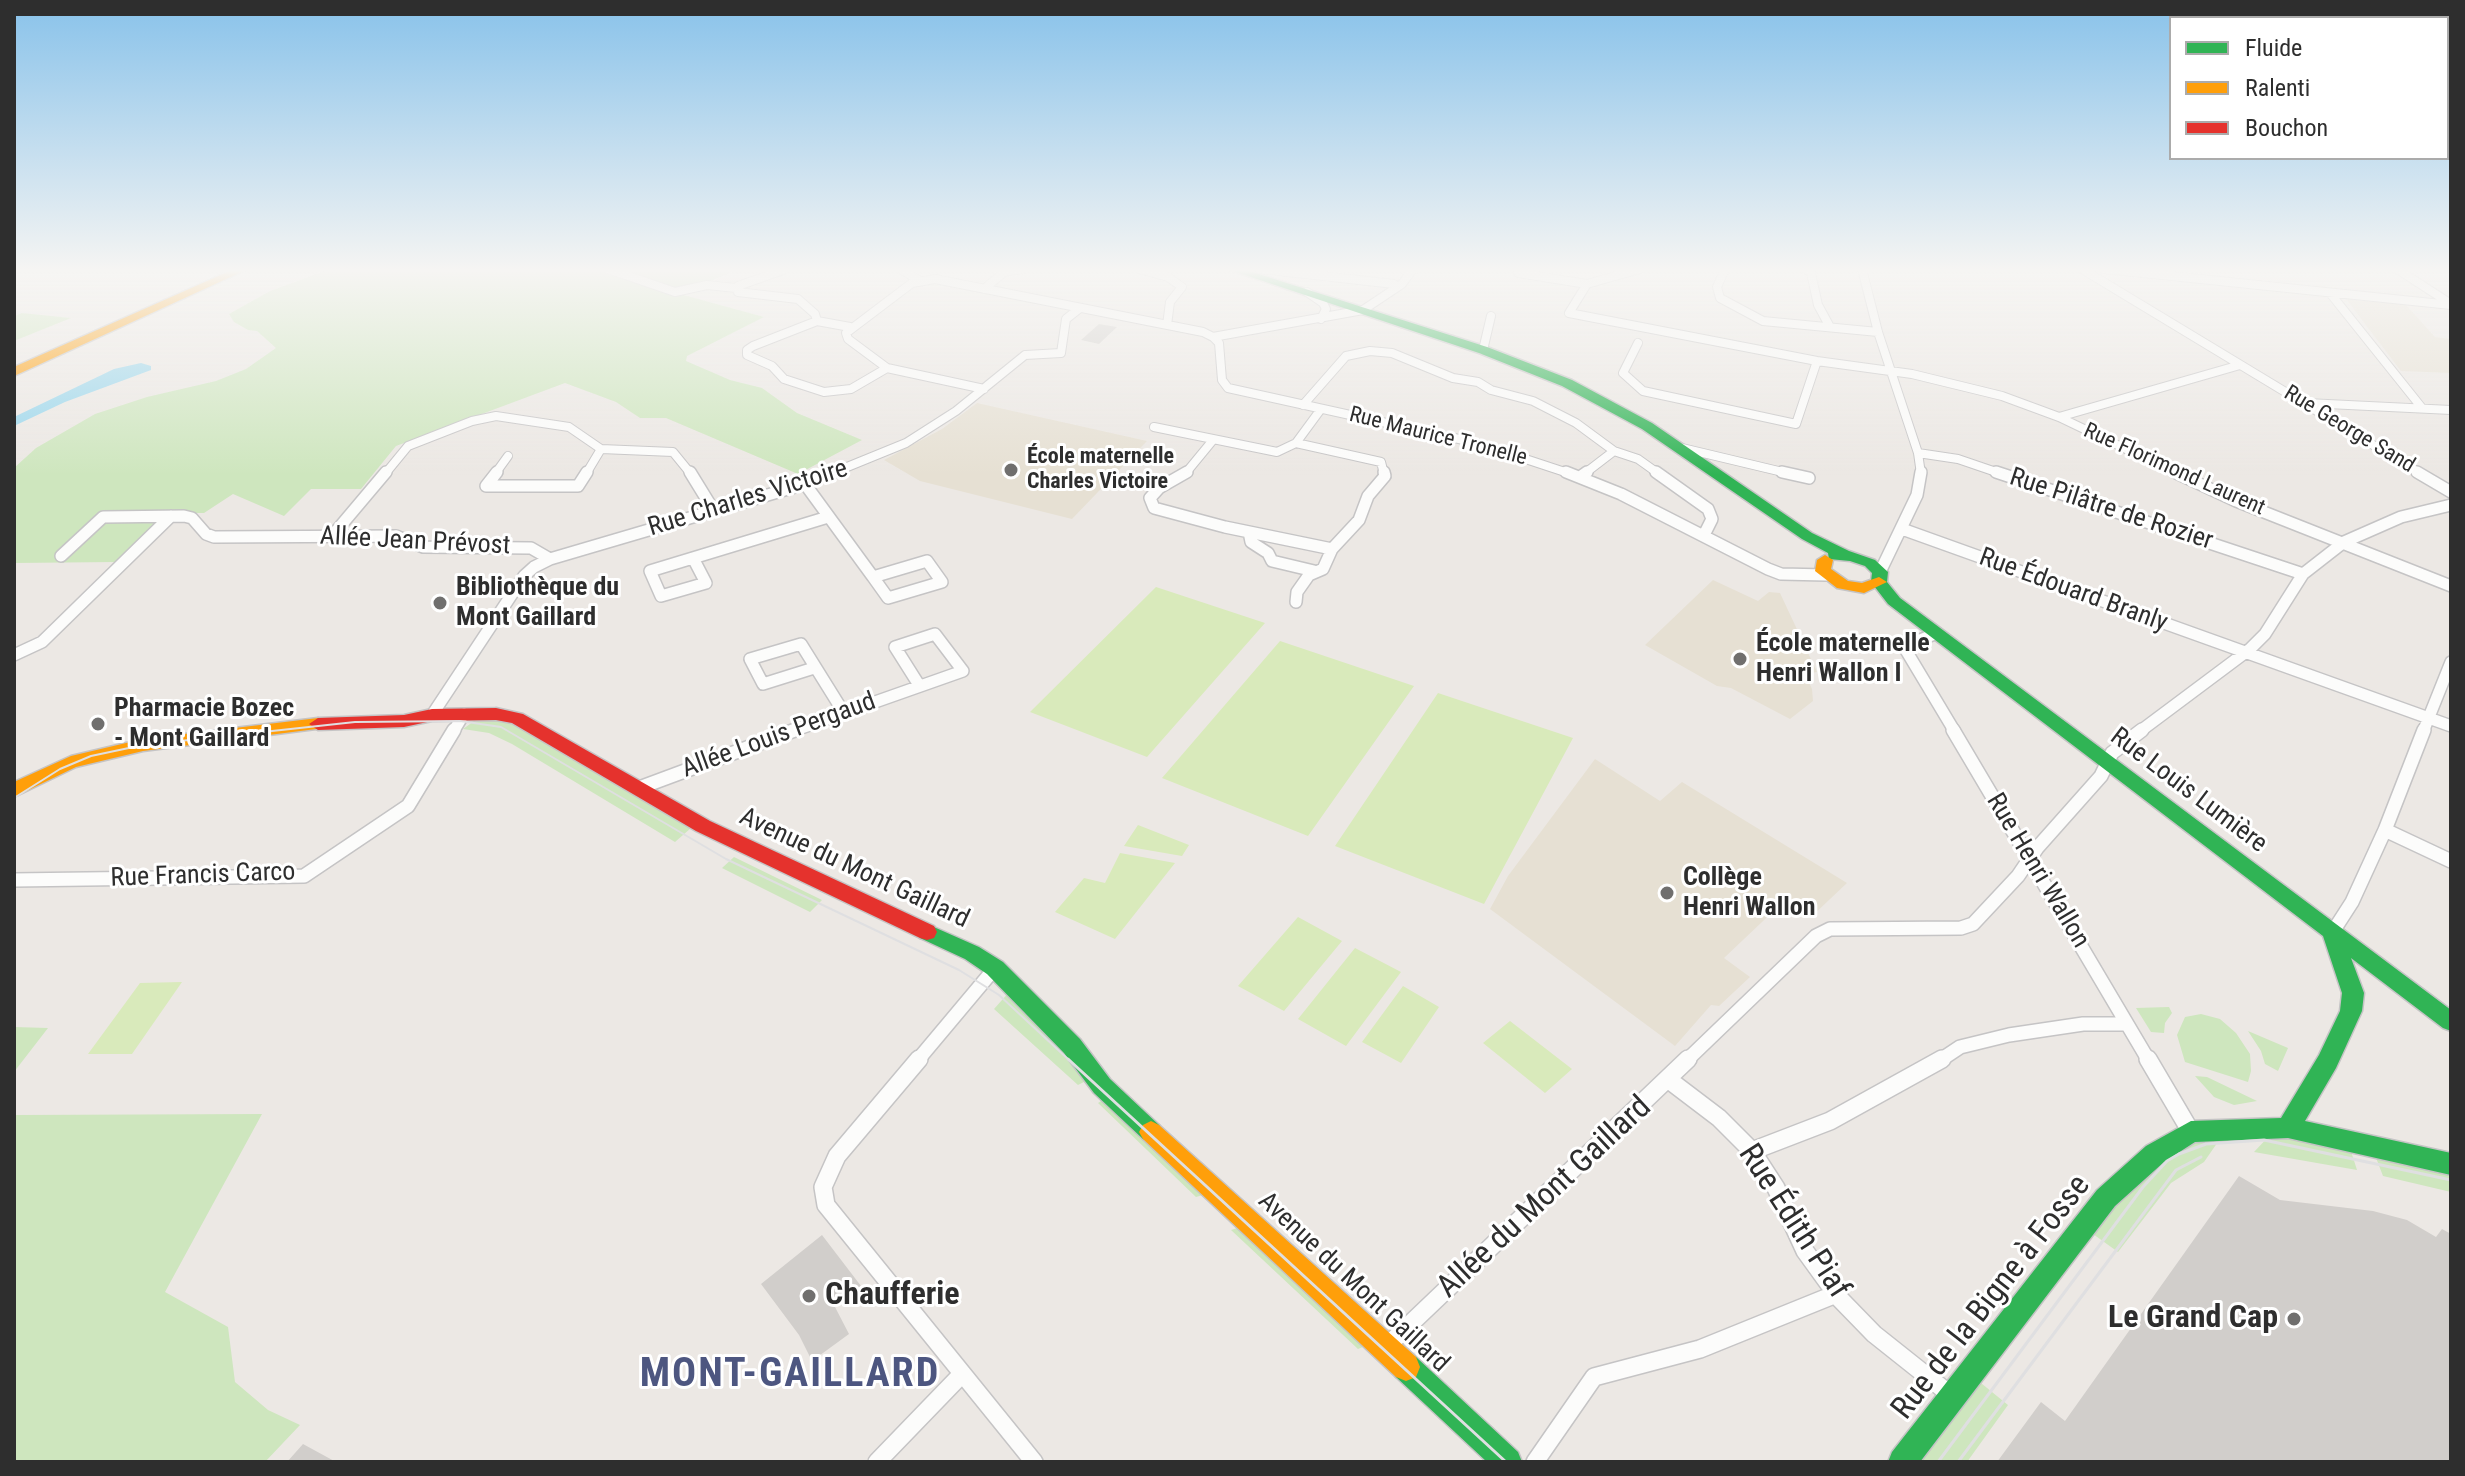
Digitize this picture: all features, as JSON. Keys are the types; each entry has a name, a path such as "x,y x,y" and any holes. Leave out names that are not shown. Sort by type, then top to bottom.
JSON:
{"main road":[{"path":"14,365 74,338"},
{"path":"14,372 90,338"},
{"path":"1447,338 1588,393 1678,447 1807,536 1818,546 1825,568 1843,585 1874,581"},
{"path":"1807,536 1854,558 1874,581"},
{"path":"1825,568 1854,558"},
{"name":"Rue Louis Lumière","path":"1874,581 1894,601 2451,1022"},
{"name":"Avenue du Mont Gaillard","path":"14,790 71,762 123,748 312,724 404,721 432,715 464,714 496,714 517,718 741,845 972,953 995,968 1072,1046 1102,1086 1508,1462"},
{"path":"2288,1128 2328,1061 2351,1011 2353,993 2332,933"},
{"name":"Rue de la Bigne à Fosse","path":"1902,1462 2106,1198 2155,1154 2191,1132 2288,1128 2451,1164"}],"street":[{"path":"774,338 753,346 747,350 747,355 772,366 784,379 824,392 851,389 887,368"},
{"path":"848,338 887,368 984,389"},
{"name":"Rue Charles Victoire","path":"432,715 524,576 534,567 550,559 805,484 906,443 984,389 1025,355 1061,353 1063,338"},
{"name":"Rue Maurice Tronelle","path":"1214,338 1219,343 1225,386 1477,443 1621,494 1781,574 1825,568"},
{"path":"1483,350 1486,338"},
{"name":"Rue Florimond Laurent","path":"1698,338 1951,382 2059,417 2187,480 2451,586"},
{"path":"1874,581 1902,529 1917,495 1921,475 1918,453 1880,338"},
{"name":"Rue George Sand","path":"2195,338 2451,492"},
{"path":"2366,338 2422,408"},
{"path":"1638,343 1623,373 1643,391 1796,424 1817,361"},
{"path":"1303,405 1346,356 1383,351 1453,378 1478,382 1491,390 1533,401 1576,423 1614,451 1638,459 1708,509 1712,519 1704,535"},
{"path":"2059,417 2240,365"},
{"path":"2304,403 2451,410"},
{"path":"1154,427 1277,452 1296,443 1321,409"},
{"path":"332,536 408,446 472,421 496,416 569,427 601,449 673,452 681,458 714,511"},
{"path":"1213,440 1184,475 1159,488 1150,498 1154,508 1332,549"},
{"path":"1249,532 1251,542 1268,553 1272,561 1314,571 1323,569 1332,549 1359,520 1368,496 1385,476 1381,462 1296,443"},
{"path":"1678,447 1809,478"},
{"path":"508,456 486,486 578,486 601,449"},
{"path":"1580,477 1614,451"},
{"name":"Rue Pilâtre de Rozier","path":"1918,453 1958,459 2303,574"},
{"path":"805,484 888,598 942,582 927,561 873,577"},
{"name":"Allée du Mont Gaillard","path":"1385,1348 1669,1080 1816,936 1830,929 1961,928 1973,924 2101,776 2112,753 2245,653 2265,634 2303,574 2344,542 2401,517 2451,505"},
{"path":"14,655 42,642 171,516"},
{"name":"Allée Jean Prévost","path":"61,556 103,517 171,516 192,518 206,534 214,537 396,536 423,547 531,548 550,559"},
{"path":"693,558 706,583 661,596 650,571 828,517"},
{"name":"Rue Édouard Branly","path":"1902,529 2451,726"},
{"path":"1854,558 1888,551"},
{"path":"1296,602 1297,592 1314,571"},
{"name":"Rue Henri Wallon","path":"1937,633 1920,640 1901,642 2191,1132"},
{"name":"Allée Louis Pergaud","path":"639,788 963,671 935,634 895,647 919,685"},
{"path":"814,668 763,684 750,659 801,644 844,713"},
{"path":"2332,933 2352,902 2385,830 2427,717 2450,668"},
{"name":"Rue Francis Carco","path":"14,880 304,876 408,806 464,714"},
{"path":"2385,830 2451,861"},
{"path":"995,968 837,1156 823,1187 826,1205 1034,1462"},
{"path":"1752,1151 1830,1121 1915,1076 1960,1047 2009,1035 2083,1024 2127,1024"},
{"name":"Rue Édith Piaf","path":"1669,1080 1719,1118 1752,1151 1776,1188 1805,1251 1836,1294 1874,1334 1952,1396"},
{"path":"1535,1462 1594,1377 1700,1349 1836,1294"},
{"path":"877,1462 962,1374"}],"shaded area":[{"path":"2376,338 2451,339 2451,373 2401,371"},
{"name":"École maternelle Charles Victoire","path":"977,403 1147,441 1072,519 920,481 884,460 942,429"},
{"name":"École maternelle Henri Wallon I","path":"1713,580 1758,601 1769,592 1780,593 1817,672 1805,674 1812,689 1813,701 1790,719 1731,688 1717,686 1645,645"},
{"name":"Collège Henri Wallon","path":"1595,759 1660,801 1682,782 1847,883 1810,918 1803,918 1781,904 1724,958 1750,977 1719,1006 1711,1005 1675,1046 1490,909 1508,876"}],"green space":[{"path":"265,338 723,338 687,356 686,361 730,380 762,388 797,413 862,440 798,474 666,418 640,418 616,402 565,383 396,446 361,489 311,489 284,516 233,494 204,513 171,513 116,562 14,563 14,468 36,448 95,414 147,397 216,381 246,369 276,348"},
{"path":"1156,587 1265,623 1147,757 1030,712"},
{"path":"1280,641 1414,686 1308,836 1162,778"},
{"path":"1438,693 1573,738 1484,904 1335,846"},
{"path":"477,719 508,721 522,727 691,828 675,842 512,744 489,733 463,729"},
{"path":"1138,825 1189,845 1182,856 1124,846"},
{"path":"1120,853 1175,863 1115,939 1055,912 1084,878 1105,883"},
{"path":"734,857 822,900 810,912 722,868"},
{"path":"1298,917 1342,941 1284,1011 1238,986"},
{"path":"1355,948 1401,972 1346,1046 1298,1019"},
{"path":"182,982 132,1054 88,1054 140,983"},
{"path":"1403,986 1439,1007 1401,1063 1362,1042"},
{"path":"1010,991 1088,1080 1078,1085 994,1009"},
{"path":"2169,1007 2172,1013 2165,1023 2164,1033 2151,1032 2136,1008"},
{"path":"2201,1014 2220,1019 2236,1033 2250,1054 2248,1082 2185,1062 2177,1035 2185,1017"},
{"path":"1510,1021 1572,1069 1545,1093 1483,1043"},
{"path":"14,1027 48,1028 14,1072"},
{"path":"2248,1031 2288,1048 2278,1071 2265,1064"},
{"path":"2195,1076 2207,1077 2257,1101 2234,1105 2214,1097"},
{"path":"1106,1098 1210,1193 1196,1197 1098,1103"},
{"path":"262,1114 165,1292 228,1327 235,1382 268,1410 300,1425 265,1462 14,1462 14,1115"},
{"path":"2272,1133 2349,1145 2357,1170 2254,1152"},
{"path":"2222,1136 2204,1162 2171,1183 2118,1252 2086,1229 2113,1199 2191,1140"},
{"path":"2373,1150 2451,1168 2451,1192 2383,1176"},
{"path":"1244,1226 1370,1344 1358,1349 1231,1230"},
{"path":"1976,1379 2008,1405 1967,1462 1913,1462"}],"water":[{"path":"141,363 151,366 151,370 65,402 14,426 14,417 114,369"}],"building":[{"path":"1083,338 1105,338 1099,344 1081,340"},
{"name":"Le Grand Cap","path":"2239,1176 2280,1200 2373,1211 2407,1220 2436,1237 2442,1229 2451,1234 2451,1462 1997,1462 2041,1402 2065,1421"},
{"name":"Chaufferie","path":"822,1235 861,1286 835,1307 849,1334 812,1361 799,1335 761,1284"},
{"path":"303,1444 336,1462 287,1462"}],"tram line":[{"path":"14,798 60,769 91,756 143,745 355,722 460,721 501,727 726,859 959,970 999,995 1070,1061"},
{"path":"1068,1059 1506,1462"},
{"path":"1938,1462 2143,1187 2167,1161 2179,1154 2206,1144 2264,1140 2451,1180"},
{"path":"1958,1462 2176,1170 2201,1157"}],"traffic: fast":[{"path":"1446,338 1567,383 1647,426 1807,536 1846,556"},
{"path":"1834,556 1852,556 1870,563 1880,572 1879,582"},
{"path":"1879,582 1894,601 2451,1022"},
{"path":"927,932 972,953 995,968 1072,1046 1102,1086 1151,1132"},
{"path":"2288,1128 2328,1061 2351,1011 2353,993 2333,936"},
{"path":"1902,1462 2106,1198 2155,1154 2191,1132 2288,1128 2451,1164"},
{"path":"1406,1367 1508,1462"}],"traffic: slow":[{"path":"14,372 90,338"},
{"path":"1825,560 1823,571 1843,585 1864,588 1879,582"},
{"path":"14,790 71,762 143,745 318,724"},
{"path":"1151,1132 1406,1367"}],"traffic: jam":[{"path":"318,724 404,721 432,715 496,714 517,718 703,826 927,932"}],"place":[{"name":"École maternelle Charles Victoire","path":"1011,470"},
{"name":"Bibliothèque du Mont Gaillard","path":"440,603"},
{"name":"École maternelle Henri Wallon I","path":"1740,659"},
{"name":"Pharmacie Bozec - Mont Gaillard","path":"98,724"},
{"name":"Collège Henri Wallon","path":"1667,893"},
{"name":"Chaufferie","path":"809,1296"},
{"name":"Le Grand Cap","path":"2294,1319"}],"district":[{"name":"MONT-GAILLARD","path":"790,1376"}]}
